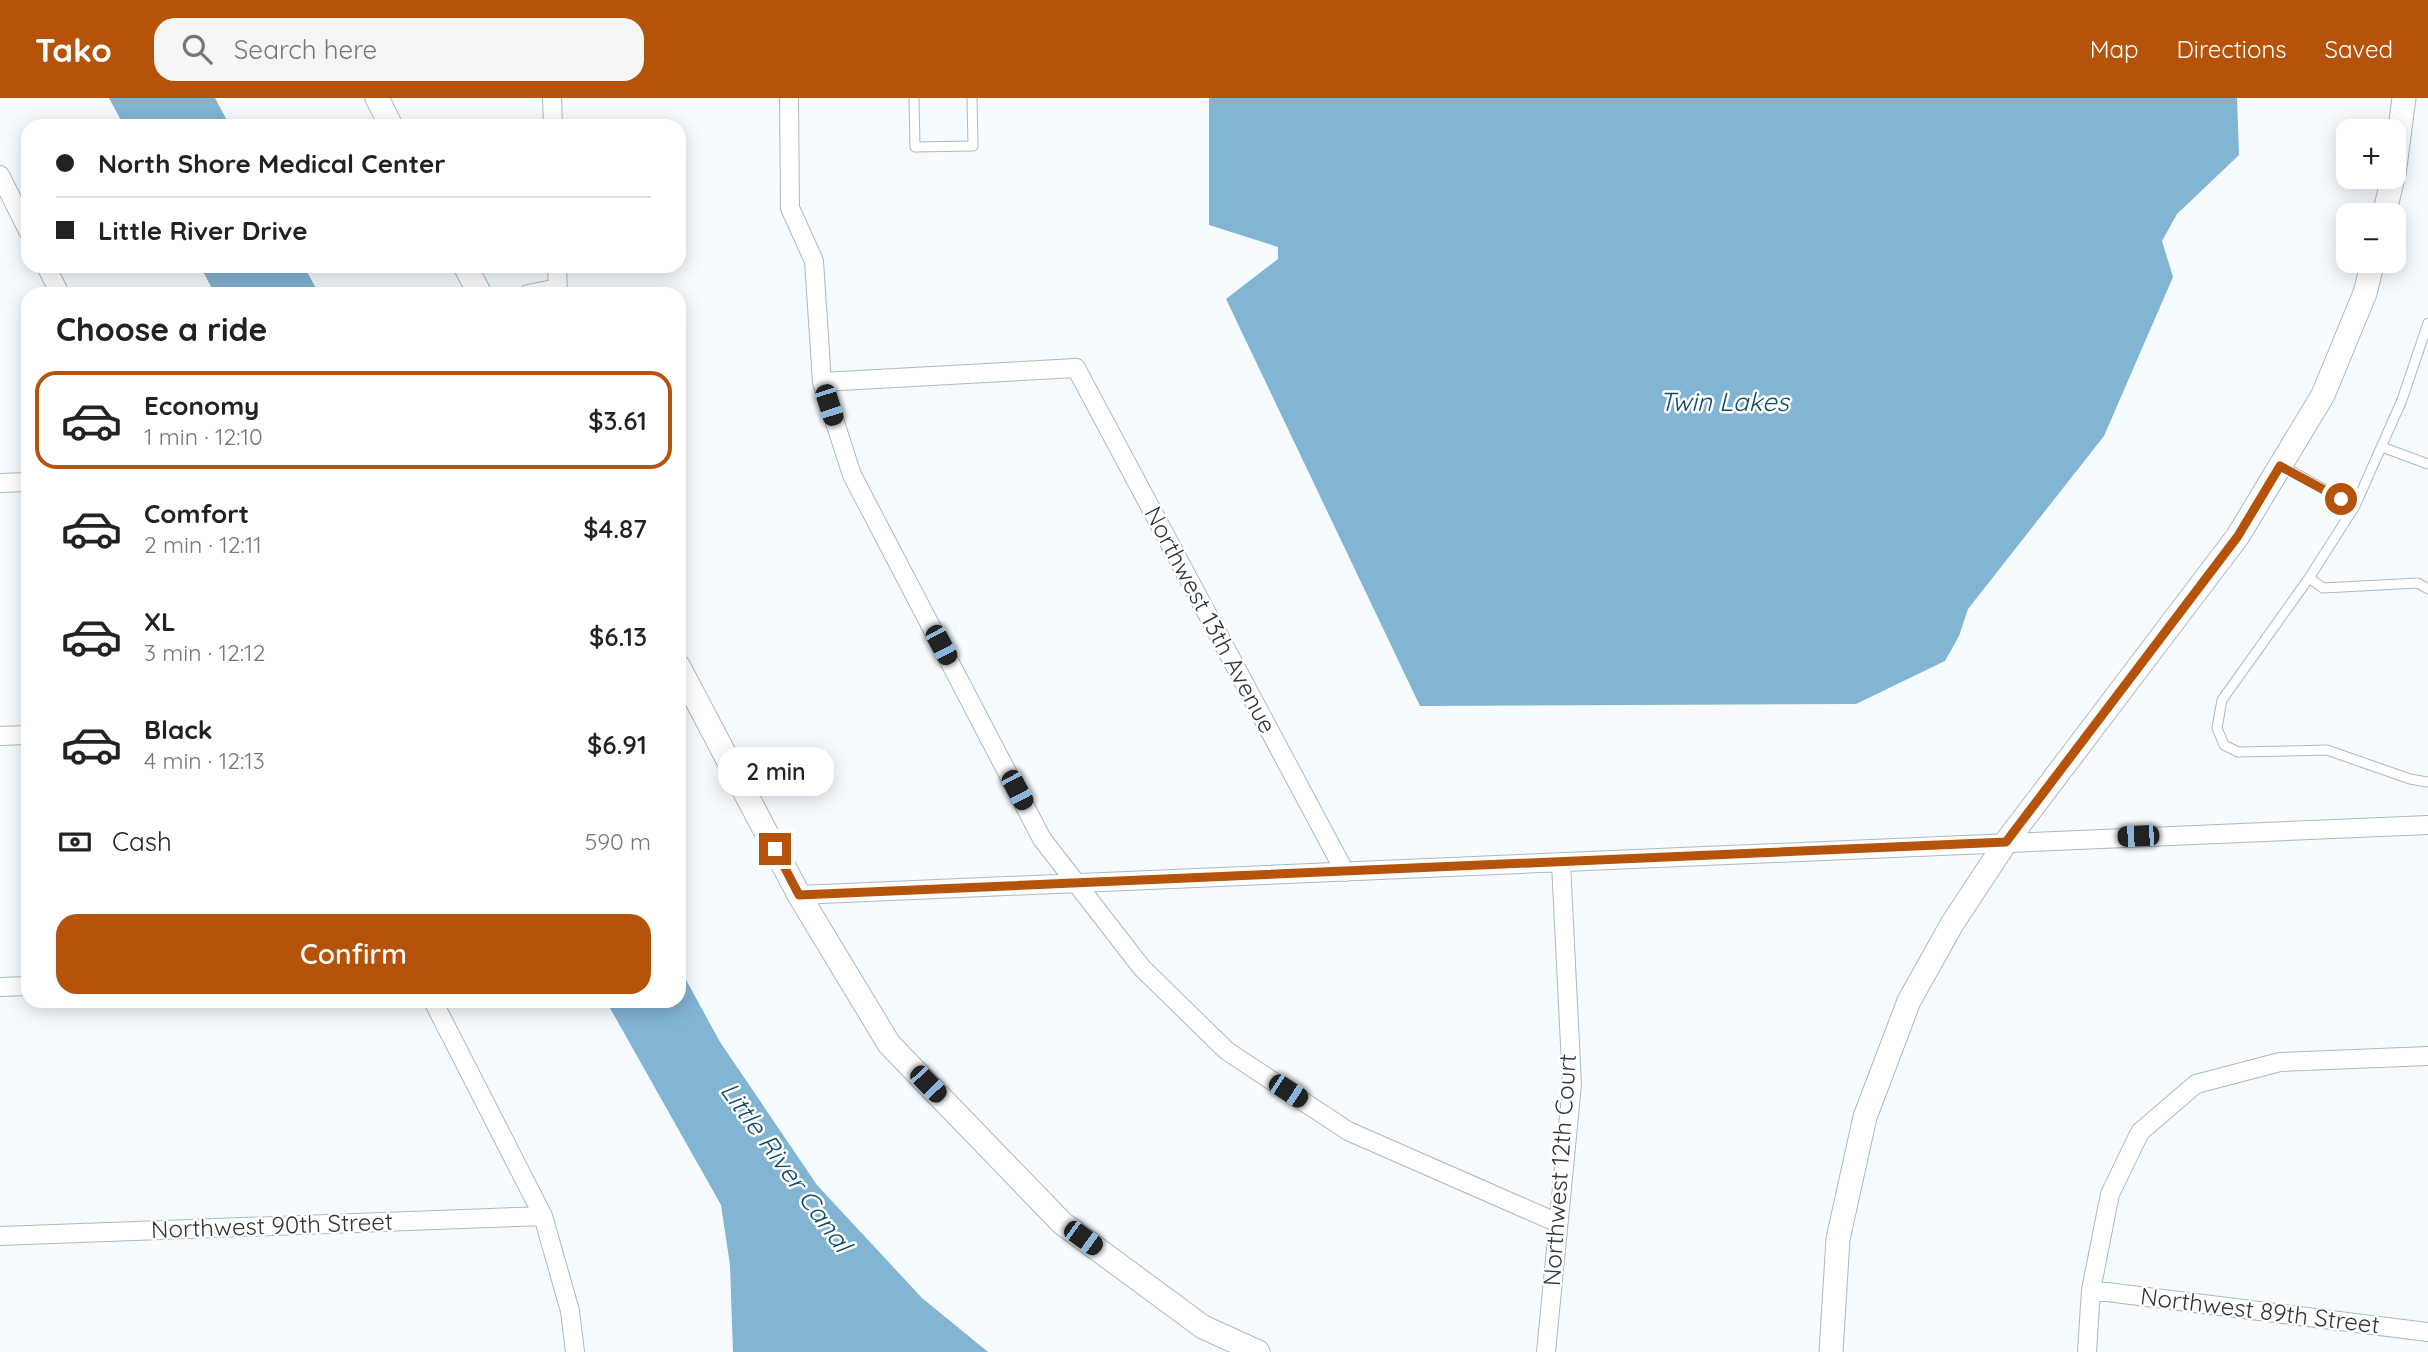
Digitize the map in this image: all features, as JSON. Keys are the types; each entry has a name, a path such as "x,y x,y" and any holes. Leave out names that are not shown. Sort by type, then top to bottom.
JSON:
{"street":[{"path":"377,98 388,119"},
{"path":"552,98 553,119"},
{"path":"789,98 790,208 814,261 822,382 852,475 1042,839 1142,968 1227,1051 1349,1131 1558,1223"},
{"path":"2401,119 2404,98"},
{"path":"0,175 21,217"},
{"path":"1831,1352 1838,1239 1865,1117 1909,1001 1952,924 2006,842 2238,536 2323,395 2365,293 2370,273"},
{"name":"Northwest 13th Avenue","path":"822,382 1076,368 1345,872"},
{"path":"0,483 21,482"},
{"path":"686,680 799,895 889,1044 1062,1223 1203,1327 1258,1352"},
{"path":"0,736 21,735"},
{"path":"799,895 2428,825"},
{"name":"Northwest 12th Court","path":"1546,1352 1572,1085 1561,863"},
{"path":"0,987 21,986"},
{"path":"437,1008 543,1216 570,1311 575,1352"},
{"path":"2087,1352 2091,1290 2110,1194 2140,1132 2196,1084 2280,1062 2428,1056"},
{"name":"Northwest 90th Street","path":"0,1236 543,1216"},
{"name":"Northwest 89th Street","path":"2091,1290 2428,1332"}],"lane":[{"path":"914,98 915,147 973,146 972,98"},
{"path":"2427,329 2402,400 2355,506 2309,578 2222,700 2217,727 2224,745 2238,751 2327,751 2410,779 2428,782"},
{"path":"2382,447 2428,464"},
{"path":"2280,466 2355,506"},
{"path":"2309,578 2323,588 2418,583 2428,589"}],"water":[{"path":"109,98 215,98 226,119 120,119"},
{"name":"Twin Lakes","path":"1209,98 2237,98 2239,155 2177,214 2162,241 2173,277 2104,436 1968,609 1959,636 1945,661 1856,704 1420,706 1226,299 1278,259 1278,247 1209,225"},
{"path":"204,273 308,273 315,287 211,287"},
{"name":"Little River Canal","path":"686,980 720,1042 817,1185 922,1298 988,1352 733,1352 730,1265 721,1205 610,1008 686,1008"}],"route":[{"path":"775,849 799,895 2006,842 2238,536 2280,466 2341,499"}]}
